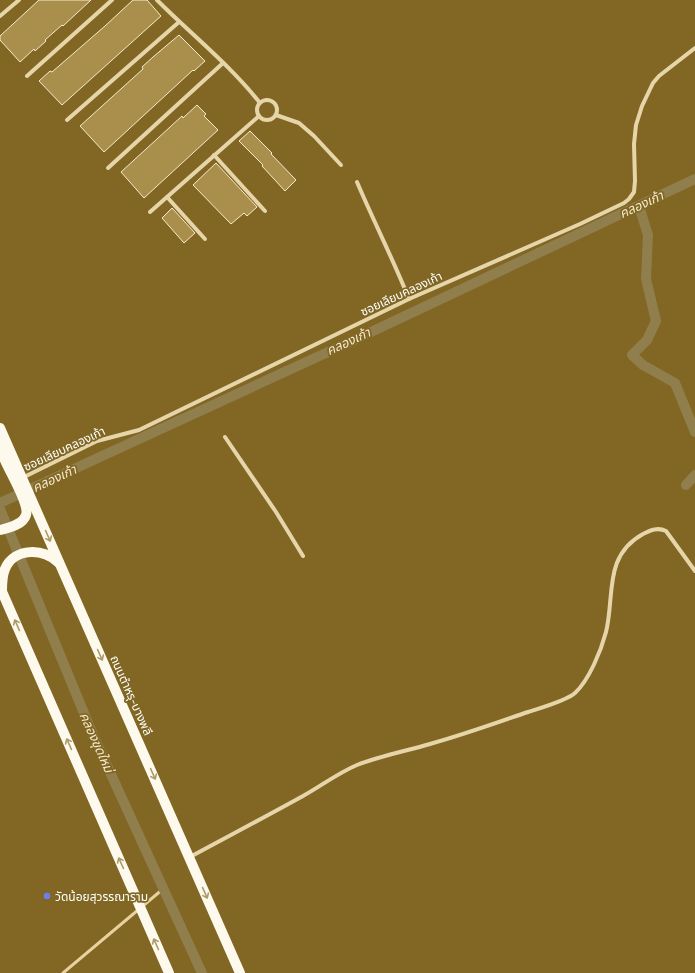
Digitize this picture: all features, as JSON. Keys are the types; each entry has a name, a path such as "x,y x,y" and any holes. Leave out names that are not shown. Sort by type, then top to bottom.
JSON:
{"main road":[{"name":"ถนนตำหรุ-บางพลี","path":"2,432 29,502 61,564 240,973"},
{"path":"0,530 14,526 22,521 26,514 29,502"},
{"path":"61,564 52,557 42,553 26,553 18,556 10,561 5,569 1,589 169,973"}],"street":[{"path":"0,16 19,0"},
{"path":"27,76 112,0"},
{"path":"157,0 223,63 260,103"},
{"path":"67,120 179,22"},
{"name":"ซอยเลียบคลองเก้า","path":"21,482 97,441 139,430 409,299 580,224 629,199 634,192 634,144 636,125 642,106 653,83 659,76 695,48"},
{"path":"108,168 223,63"},
{"path":"267,100 275,103 277,107 276,115 273,118 268,120 259,116 258,107 260,103 267,100"},
{"path":"276,115 299,123 314,136 341,165"},
{"path":"150,212 259,116"},
{"path":"214,156 265,211"},
{"path":"357,182 394,262 409,299"},
{"path":"168,197 205,239"},
{"path":"225,437 276,512 303,556"},
{"path":"189,857 358,765 474,731 544,707 574,694 583,684 598,655 606,631 614,571 620,556 639,536 652,530 663,529 695,571"}],"building":[{"path":"39,0 91,0 63,26 62,25 45,40 46,41 35,51 34,49 20,62 0,40 0,36"},
{"path":"133,0 147,0 161,16 62,105 39,81 50,71 52,72"},
{"path":"179,35 205,61 194,71 193,70 104,152 80,126 143,69 142,67"},
{"path":"197,105 206,114 204,116 218,130 144,198 121,172 182,116 183,118"},
{"path":"250,131 296,180 285,191 262,166 263,165 239,141"},
{"path":"216,163 257,207 247,216 244,213 231,224 193,185"},
{"path":"172,208 195,233 184,243 162,218"}],"waterway":[{"name":"คลองเก้า","path":"0,503 352,341 695,179"},
{"path":"639,206 648,235 646,279 656,321 647,340 632,355 643,365 675,383 695,432"},
{"path":"686,485 695,475"},
{"name":"คลองขุดใหม่","path":"0,509 93,735 202,973"},
{"path":"63,973 163,889"}],"place":[{"name":"วัดน้อยสุวรรณาราม","path":"47,896"}]}
